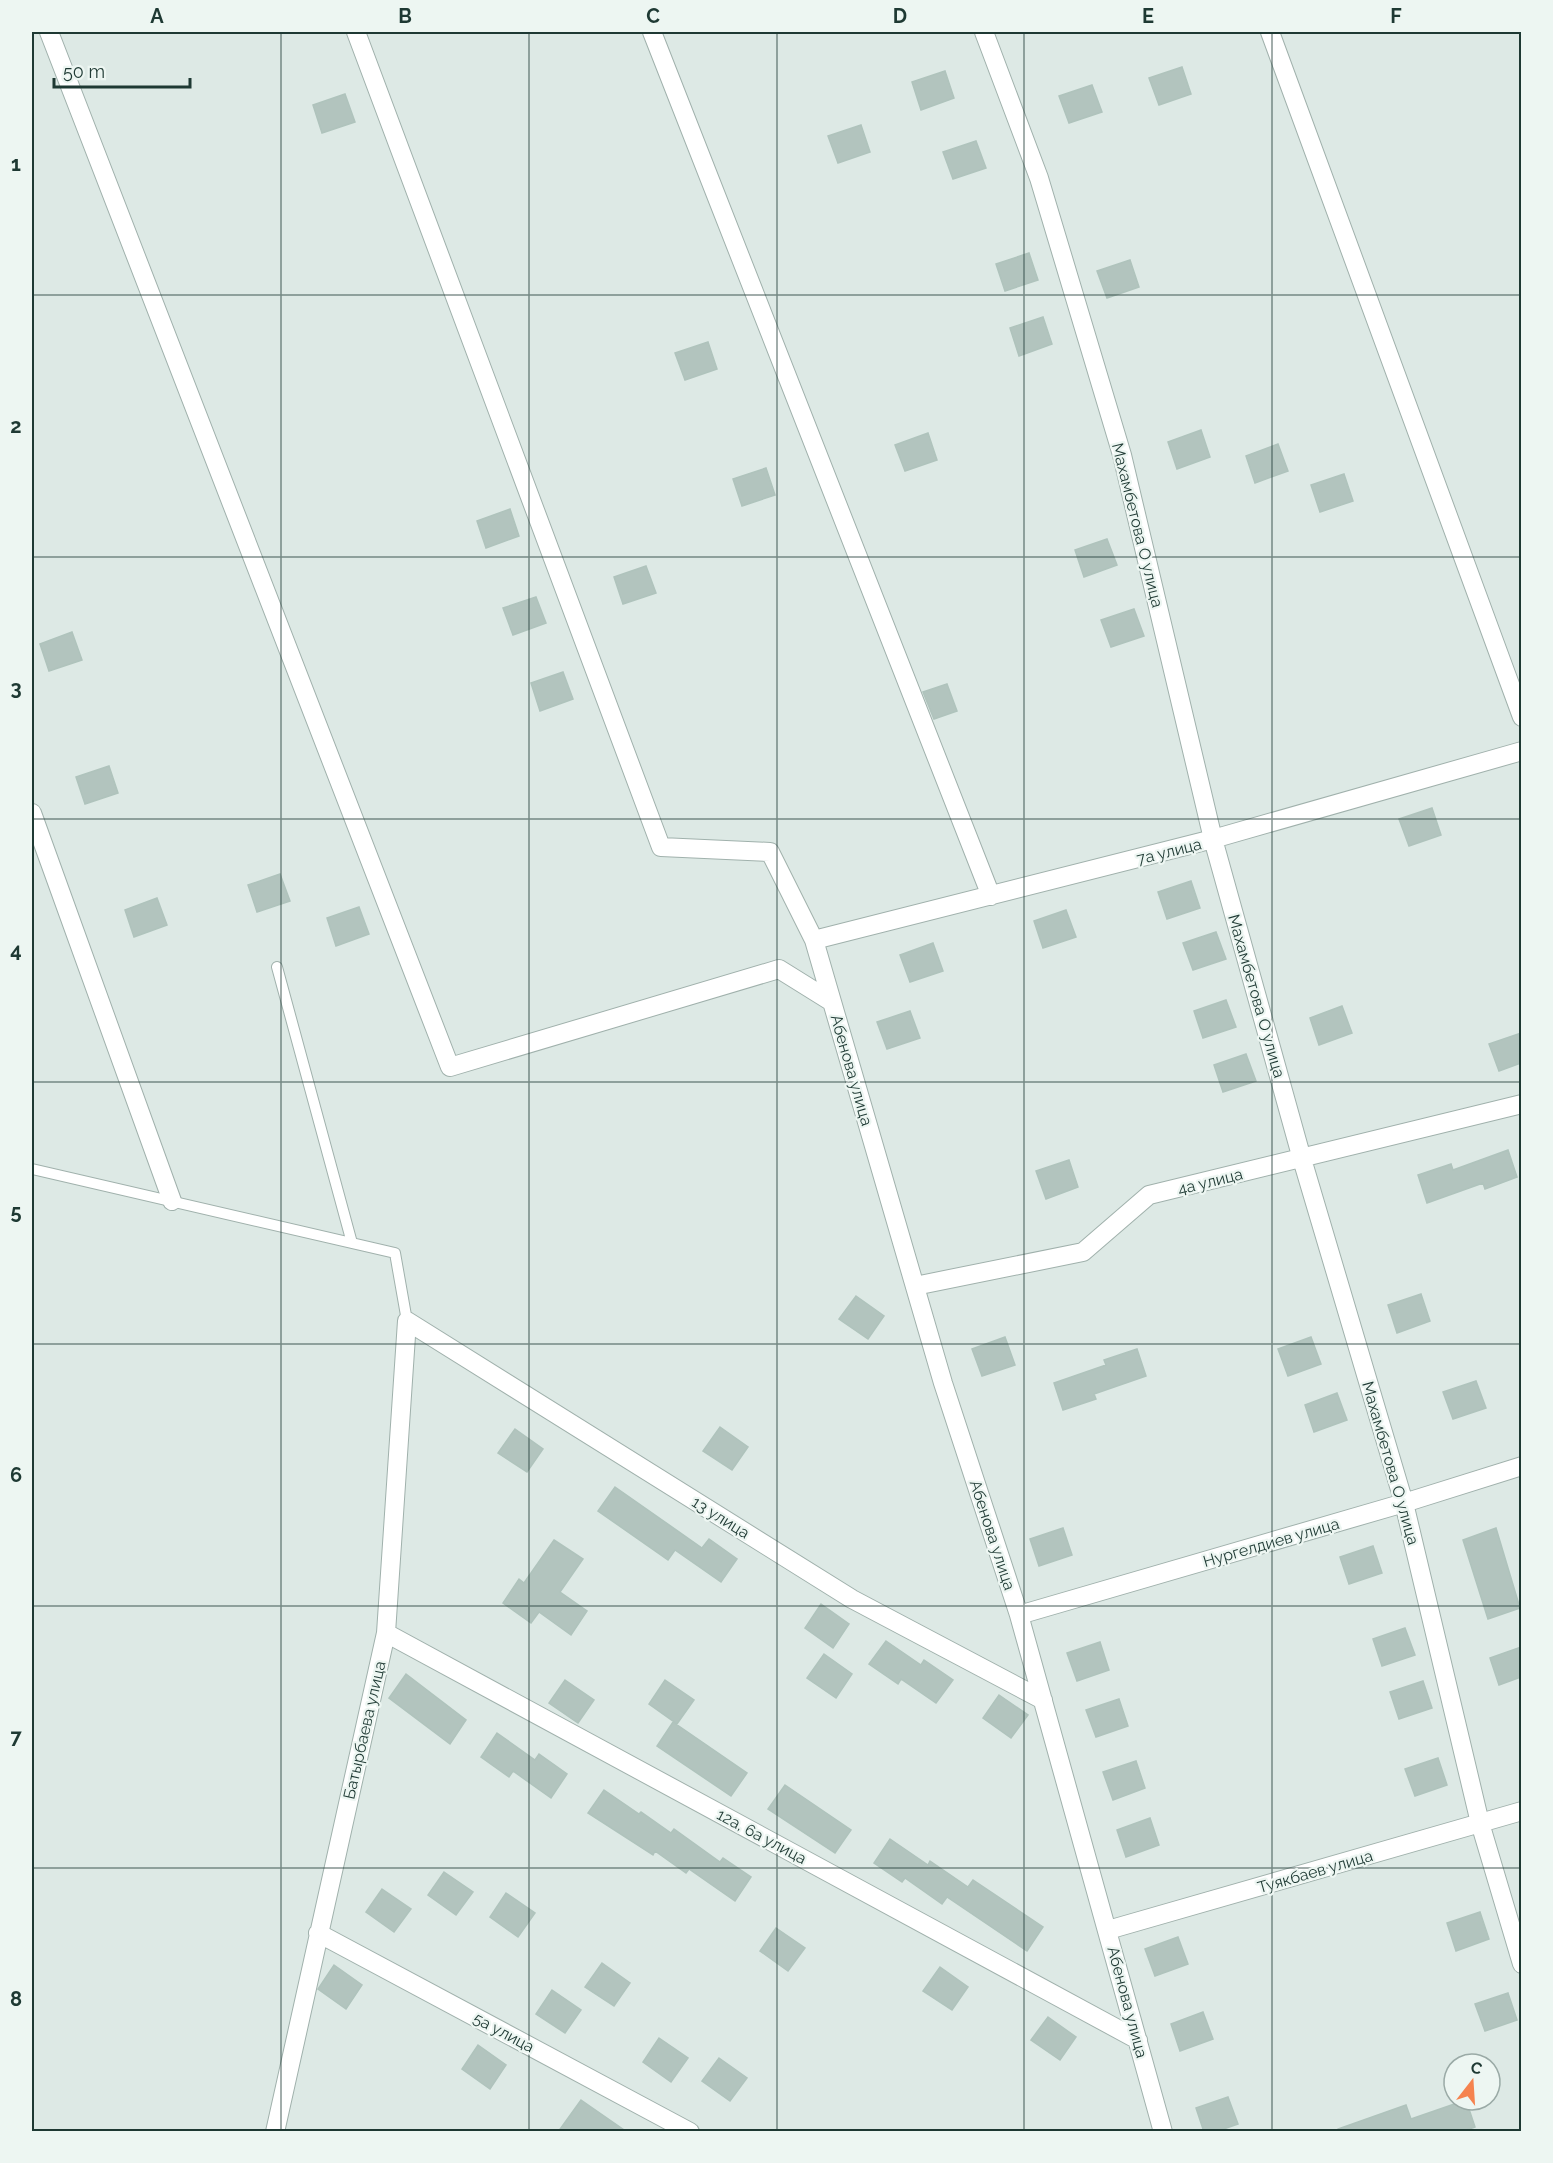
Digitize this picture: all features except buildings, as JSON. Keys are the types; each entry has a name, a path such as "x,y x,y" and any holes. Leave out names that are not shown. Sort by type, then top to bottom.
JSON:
{"street":[{"path":"49,32 450,1066 779,969 832,1002"},
{"name":"Абенова улица","path":"357,32 661,847 770,852 814,940 943,1383 1019,1615 1163,2132"},
{"path":"652,32 992,896"},
{"name":"Махамбетова О улица","path":"984,32 1039,178 1122,455 1213,840 1302,1158 1404,1503 1480,1823 1521,1964"},
{"path":"1270,32 1521,717"},
{"name":"7а улица","path":"814,940 1213,840 1521,751"},
{"path":"32,813 172,1201"},
{"name":"4а улица","path":"915,1286 1083,1252 1149,1195 1521,1104"},
{"name":"Батырбаева улица","path":"275,2132 386,1633 407,1321"},
{"name":"13 улица","path":"407,1321 852,1599 1043,1700"},
{"name":"Нургелдиев улица","path":"1019,1615 1404,1503 1521,1466"},
{"name":"12а, 6а улица","path":"386,1633 1138,2040"},
{"name":"Туякбаев улица","path":"1108,1930 1521,1811"},
{"name":"5а улица","path":"318,1933 690,2132"}],"lane":[{"path":"277,967 352,1243"},
{"path":"32,1169 395,1253 407,1321"}]}
